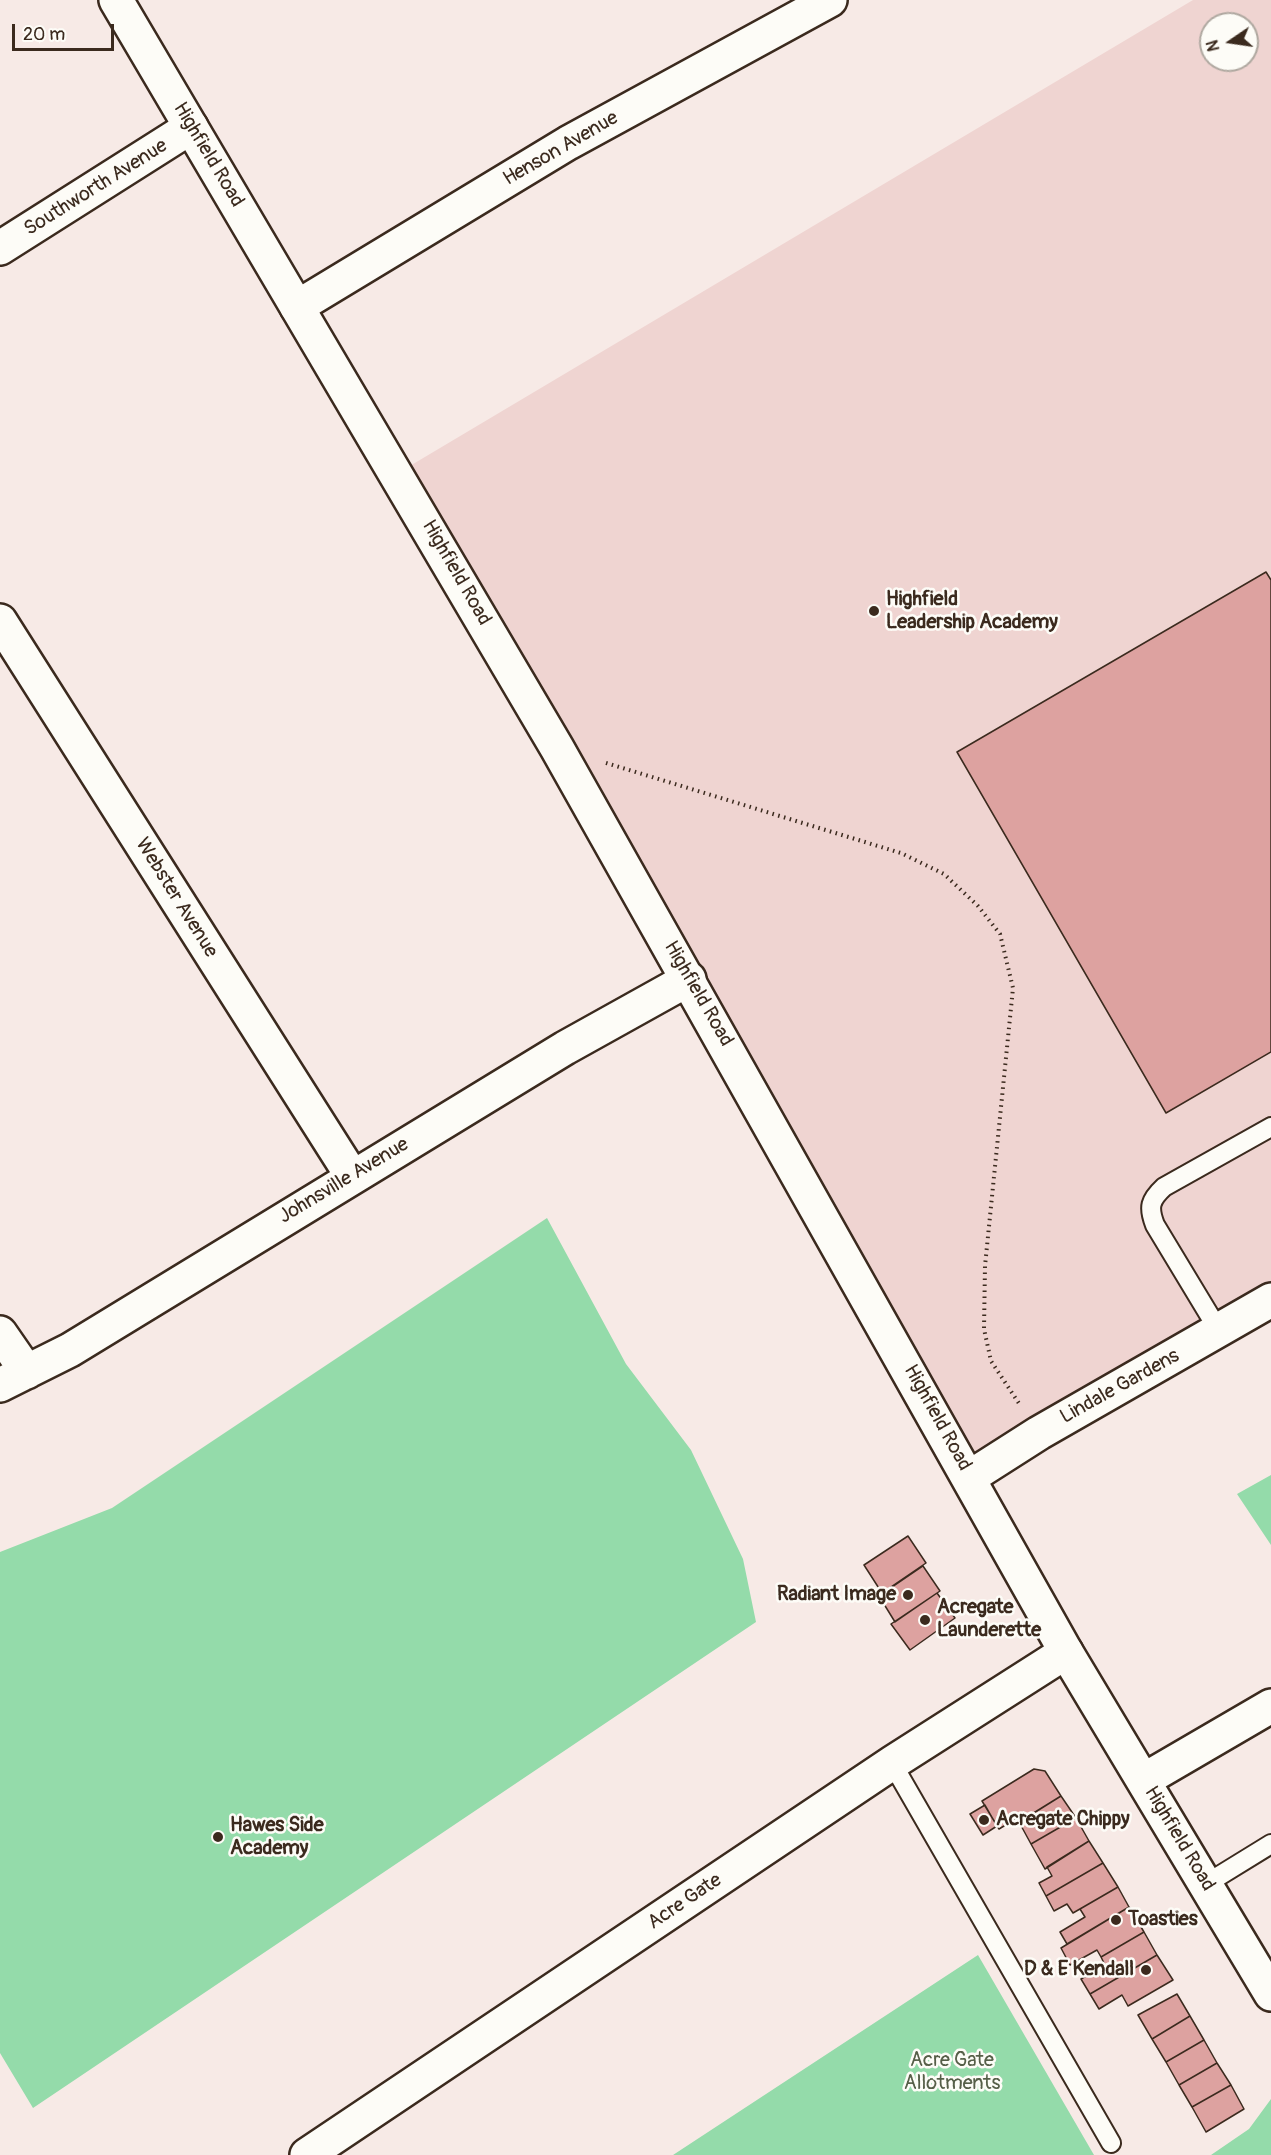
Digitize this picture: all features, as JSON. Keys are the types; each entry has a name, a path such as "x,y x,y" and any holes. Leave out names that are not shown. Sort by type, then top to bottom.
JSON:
{"street":[{"name":"Highfield Road","path":"116,0 557,748 970,1477 1066,1652 1271,1994"},
{"name":"Henson Avenue","path":"297,307 568,143 830,0"},
{"name":"Southworth Avenue","path":"0,248 191,127"},
{"name":"Webster Avenue","path":"0,621 352,1176"},
{"name":"Johnsville Avenue","path":"13,1378 70,1350 565,1048 689,979"},
{"name":"Lindale Gardens","path":"970,1477 1039,1433 1271,1300"},
{"path":"0,1333 13,1378"},
{"name":"Acre Gate","path":"306,2155 892,1763 1066,1652"},
{"path":"1144,1780 1271,1706"}],"lane":[{"path":"1219,1331 1155,1225 1150,1212 1152,1198 1164,1188 1271,1127"},
{"path":"892,1763 1111,2143"},
{"path":"1206,1884 1271,1844"}],"path":[{"path":"557,748 901,854 944,874 978,906 1000,934 1013,988 985,1266 984,1329 991,1360 1039,1433"}],"shaded area":[{"name":"Highfield Leadership Academy","path":"1193,0 1271,0 1271,1300 970,1477 398,473"}],"green space":[{"name":"Hawes Side Academy","path":"547,1218 626,1364 691,1450 743,1559 756,1622 33,2108 0,2053 0,1552 112,1508"},
{"path":"1271,1475 1271,1545 1237,1494"},
{"name":"Acre Gate Allotments","path":"978,1955 1094,2155 673,2155"},
{"path":"1271,2099 1271,2155 1211,2155 1249,2129"}],"building":[{"name":"Highfield Leadership Academy","path":"1266,572 1271,580 1271,1052 1166,1113 957,752"},
{"path":"908,1536 926,1563 882,1593 864,1565"},
{"name":"Radiant Image","path":"923,1566 940,1591 895,1622 879,1596"},
{"name":"Acregate Launderette","path":"937,1593 955,1618 910,1650 891,1624"},
{"path":"1034,1769 1045,1771 1061,1796 1021,1821 1019,1817 999,1829 982,1801"},
{"path":"1061,1796 1076,1818 1031,1844 1019,1822"},
{"name":"Acregate Chippy","path":"985,1805 997,1826 983,1835 970,1814"},
{"path":"1076,1818 1089,1841 1045,1869 1031,1844"},
{"path":"1089,1841 1103,1863 1046,1896 1039,1883 1052,1876 1047,1867"},
{"path":"1103,1863 1118,1887 1073,1913 1067,1904 1054,1911 1046,1896"},
{"path":"1118,1887 1129,1907 1067,1944 1060,1932 1085,1917 1080,1909"},
{"path":"1129,1907 1144,1932 1101,1957 1097,1950 1070,1965 1061,1948"},
{"path":"1144,1932 1157,1955 1090,1994 1081,1979 1105,1965 1101,1957"},
{"path":"1157,1955 1173,1980 1128,2006 1122,1995 1099,2009 1090,1994"},
{"path":"1177,1994 1190,2016 1152,2039 1138,2015"},
{"path":"1190,2016 1204,2040 1166,2062 1152,2039"},
{"path":"1204,2040 1217,2063 1179,2085 1166,2062"},
{"path":"1217,2063 1231,2085 1192,2107 1179,2085"},
{"path":"1231,2085 1244,2109 1206,2132 1192,2107"}],"place":[{"name":"Highfield Leadership Academy","path":"874,611"},
{"name":"Radiant Image","path":"908,1595"},
{"name":"Acregate Launderette","path":"925,1620"},
{"name":"Acregate Chippy","path":"984,1820"},
{"name":"Hawes Side Academy","path":"218,1837"},
{"name":"Toasties","path":"1116,1920"},
{"name":"D & E Kendall","path":"1146,1970"}]}
